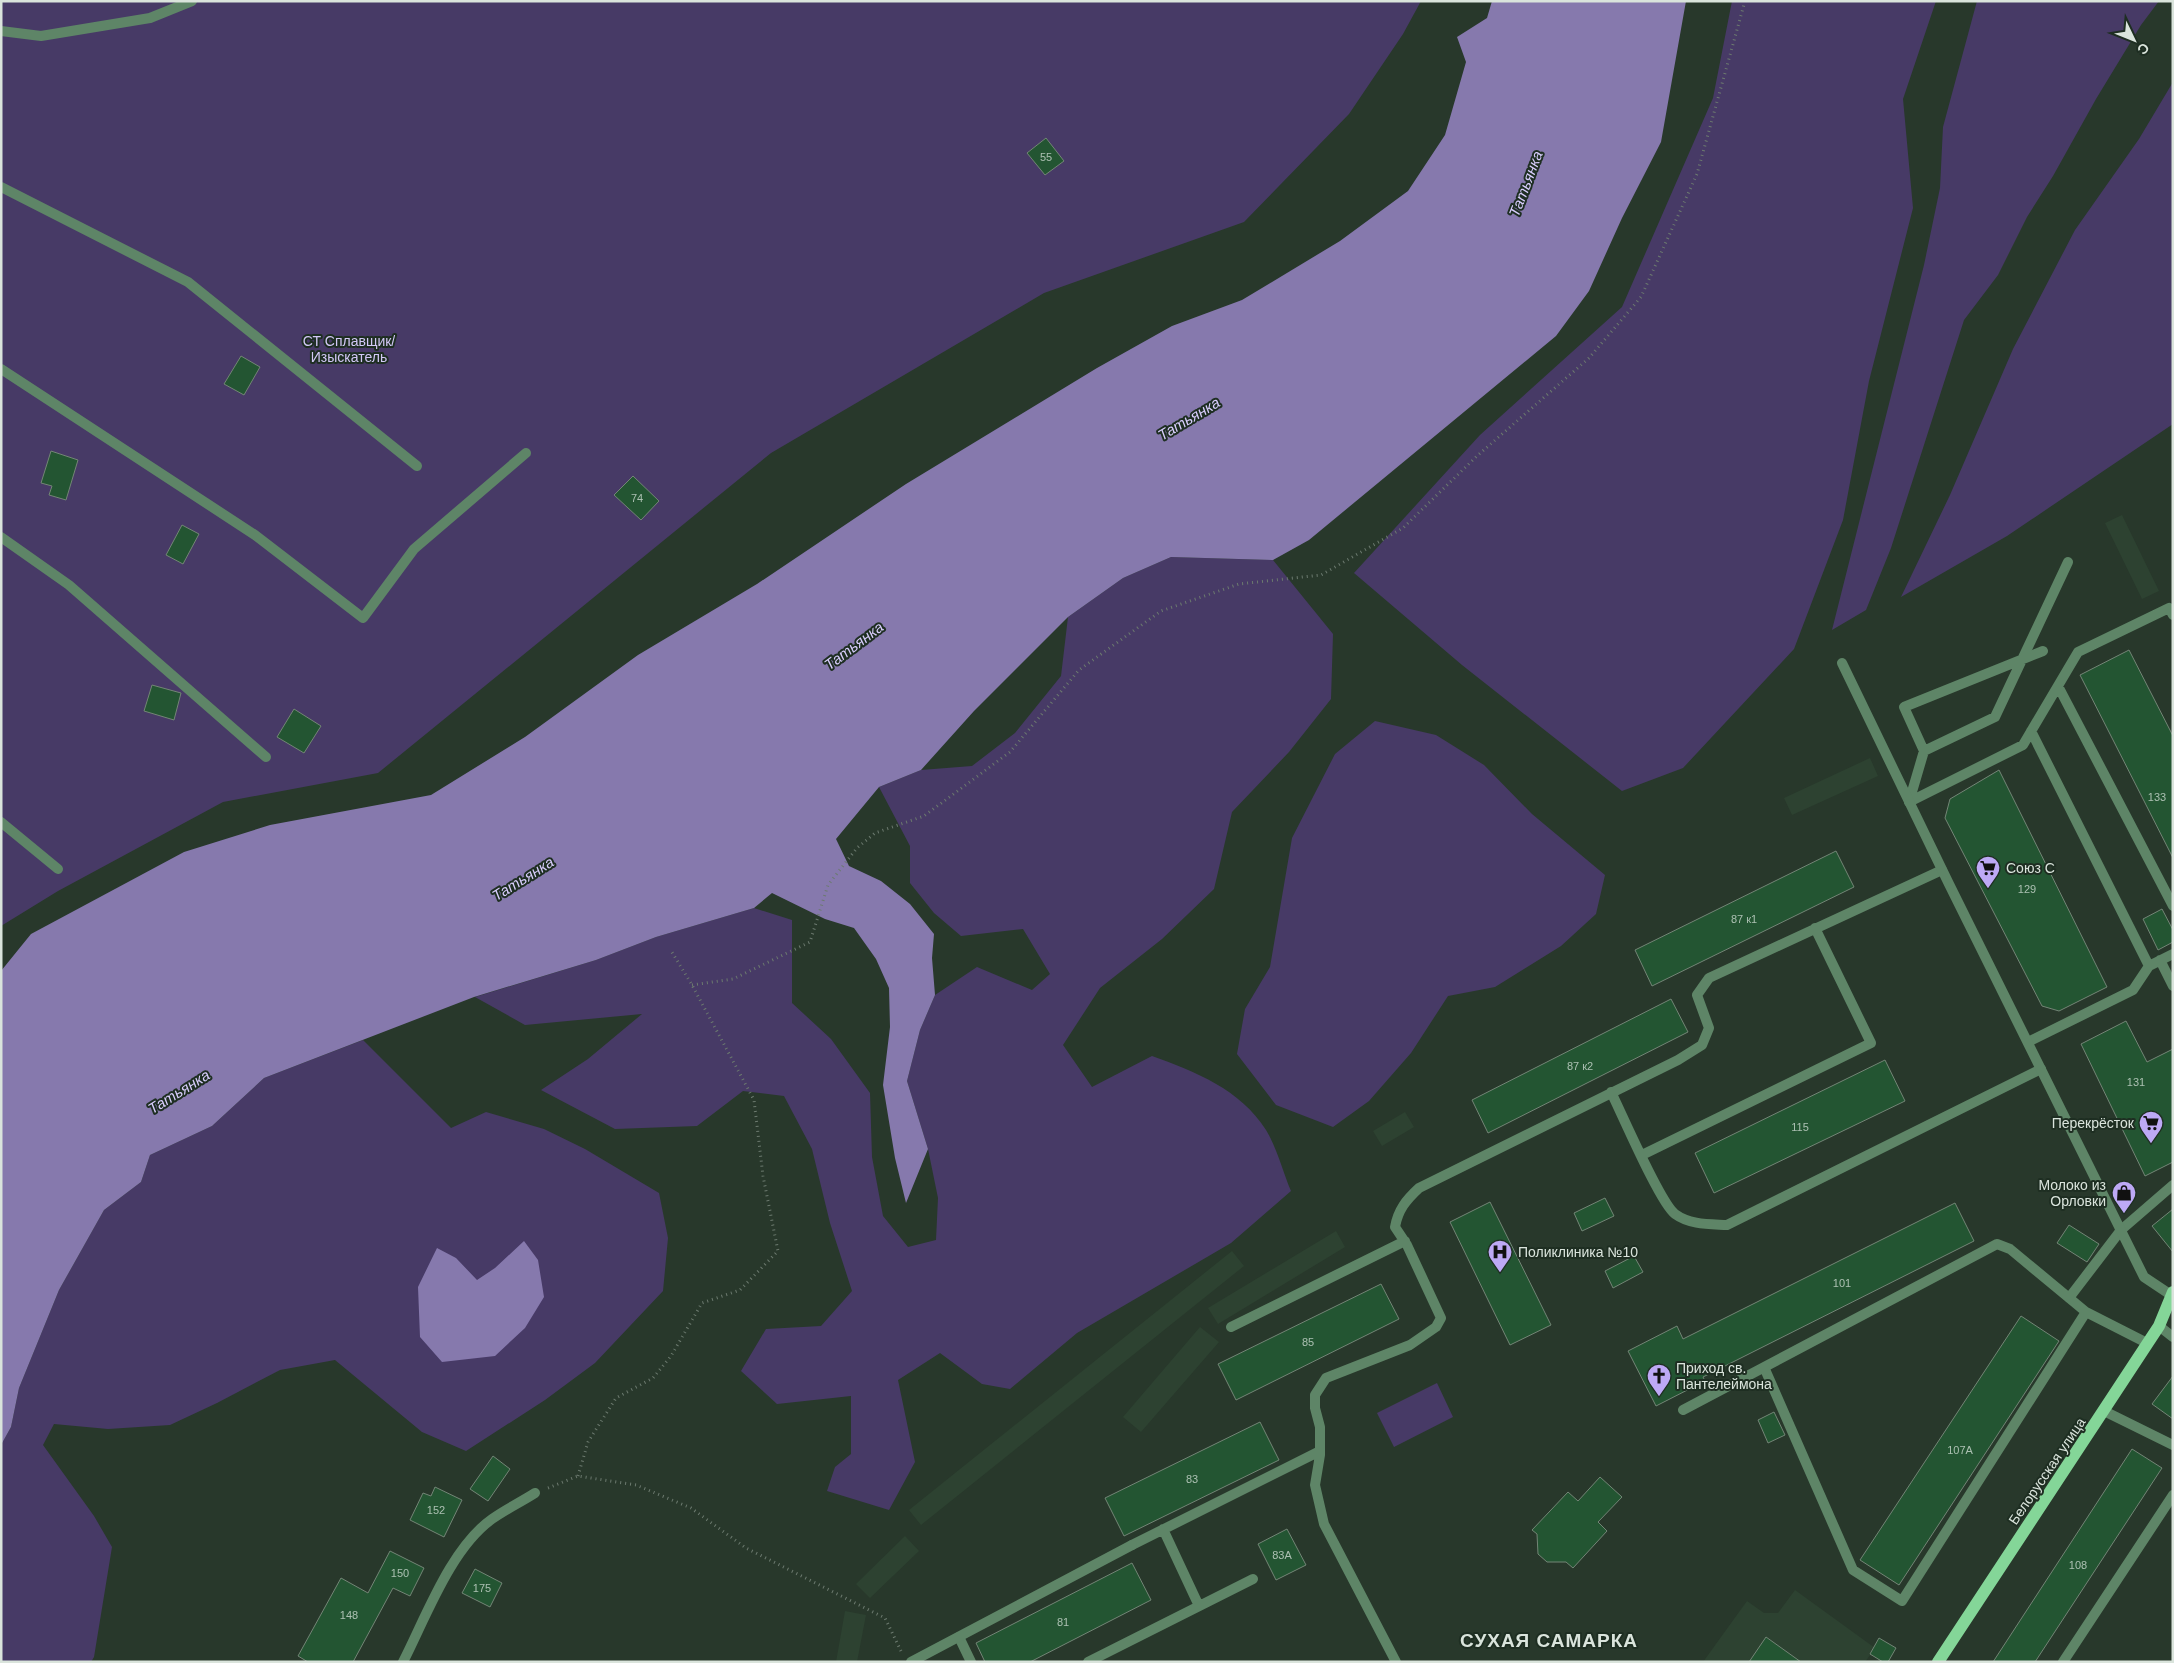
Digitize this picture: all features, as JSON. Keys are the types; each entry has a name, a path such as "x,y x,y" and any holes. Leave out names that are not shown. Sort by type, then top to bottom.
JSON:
{"main road":[{"name":"Белорусская улица","path":"1938,1662 2159,1326 2172,1293"}],"street":[{"path":"1,31 41,36 150,18 192,1"},
{"path":"1,187 188,282 417,466"},
{"path":"1,368 255,535 363,618 414,548 526,453"},
{"path":"1,537 70,585 266,758"},
{"path":"1924,751 1995,717 2068,562"},
{"path":"1909,802 2023,745 2078,652 2169,608 2173,614"},
{"path":"1909,802 1924,751 1904,707 2043,652"},
{"path":"1842,662 1942,870 2144,1277 2172,1293"},
{"path":"2058,686 2173,906"},
{"path":"2031,731 2150,966"},
{"path":"1,822 58,869"},
{"path":"1396,1662 1324,1524 1315,1485 1320,1451 1320,1427 1315,1408 1315,1395 1326,1378 1410,1346 1436,1327 1441,1318 1404,1241 1395,1227 1397,1214 1408,1198 1419,1188 1702,1045 1710,1028 1697,995 1709,978 1942,870"},
{"path":"1642,1155 1870,1043 1815,928"},
{"path":"2028,1042 2133,990 2150,966 2173,954"},
{"path":"2160,960 2173,986"},
{"path":"1611,1092 1660,1192 1674,1214 1695,1223 1727,1225 2041,1069"},
{"path":"2069,1298 2121,1230 2173,1185"},
{"path":"1231,1327 1404,1241"},
{"path":"1683,1410 1997,1244 2010,1249 2086,1312 2148,1343"},
{"path":"1764,1367 1853,1570 1902,1601 2086,1312"},
{"path":"2159,1326 2173,1337"},
{"path":"2104,1411 2173,1445"},
{"path":"911,1662 1163,1529 1320,1451"},
{"path":"403,1662 440,1587 463,1548 491,1519 536,1493"},
{"path":"2062,1662 2173,1495"},
{"path":"1163,1529 1199,1606"},
{"path":"1088,1662 1253,1579"},
{"path":"959,1636 971,1662"}],"path":[{"path":"692,985 733,979 810,942 828,885 857,848 875,833 924,816 1010,752 1079,670 1162,611 1239,584 1321,575 1402,528 1477,456 1589,358 1641,297 1697,174 1745,1"},
{"path":"578,1476 588,1442 616,1398 653,1378 671,1356 702,1303 740,1290 778,1251 763,1176 754,1100 692,985 670,949"},
{"path":"536,1493 578,1476 636,1485 691,1508 746,1548 885,1618 902,1653"}],"shaded area":[{"path":"2122,515 2159,591 2142,599 2105,523"},
{"path":"1870,758 1878,776 1792,815 1784,798"},
{"path":"1405,1112 1414,1127 1382,1146 1373,1131"},
{"path":"1336,1231 1345,1247 1218,1324 1208,1308"},
{"path":"1232,1251 1244,1266 921,1525 909,1510"},
{"path":"1200,1327 1219,1342 1141,1432 1123,1417"},
{"path":"905,1536 919,1551 870,1598 856,1584"},
{"path":"1795,1590 1875,1648 1865,1662 1703,1662 1747,1601 1764,1613 1778,1613"},
{"path":"845,1611 866,1615 857,1662 836,1662"}],"green space":[{"name":"СТ Сплавщик/ Изыскатель","path":"1,1 1421,1 1403,34 1349,114 1244,222 1044,293 771,453 378,773 223,802 58,891 1,926"},
{"path":"1732,1 1936,1 1903,99 1913,208 1869,381 1843,520 1794,649 1683,768 1622,791 1462,665 1354,573 1480,435 1622,307 1713,98"},
{"path":"1977,1 2159,1 2141,25 2096,99 2053,176 2027,217 1998,275 1964,320 1891,548 1866,610 1832,630 1924,265 1940,188 1943,127"},
{"path":"2173,82 2173,424 2007,536 1901,597 1950,495 2013,349 2075,230 2139,139"},
{"path":"1171,557 1273,560 1333,634 1331,699 1289,752 1232,812 1214,889 1162,939 1100,988 1063,1045 1092,1087 1152,1056 1216,1084 1243,1103 1266,1130 1277,1152 1291,1191 1231,1243 1077,1333 1010,1389 982,1384 940,1353 898,1380 915,1462 889,1510 827,1491 835,1467 851,1454 851,1396 777,1404 741,1371 766,1329 821,1326 852,1291 830,1223 812,1149 784,1096 743,1091 697,1126 615,1129 541,1090 588,1059 642,1014 525,1025 475,997 596,960 656,937 754,908 792,920 792,1003 831,1039 870,1093 872,1157 883,1216 908,1247 936,1240 938,1198 928,1149 907,1081 920,1030 935,995 977,967 1032,990 1050,974 1023,929 961,936 934,913 910,883 910,846 879,787 921,770 972,766 1015,733 1061,676 1068,617 1123,578"},
{"path":"1375,721 1436,735 1484,765 1532,814 1605,875 1596,914 1561,946 1495,987 1448,996 1411,1053 1369,1101 1333,1127 1276,1105 1237,1054 1245,1009 1270,967 1292,838 1335,754"},
{"path":"363,1040 451,1128 486,1112 544,1129 585,1149 659,1193 668,1238 663,1291 595,1363 545,1400 466,1451 422,1432 335,1360 280,1370 170,1425 108,1429 54,1424 43,1445 94,1516 112,1547 94,1657 91,1662 1,1662 1,1445 11,1427 19,1388 59,1290 104,1210 141,1182 150,1155 212,1126 264,1078"},
{"path":"1437,1383 1453,1417 1394,1447 1377,1413"}],"water":[{"name":"Татьянка","path":"1492,1 1686,1 1661,142 1622,218 1589,291 1556,336 1309,540 1273,560 1171,557 1123,578 1068,617 974,711 921,770 879,787 836,839 849,866 881,881 910,904 934,934 932,958 935,995 920,1030 907,1081 928,1149 906,1203 895,1158 883,1085 890,1027 889,988 876,959 854,928 825,919 772,893 754,908 656,937 596,960 474,997 264,1078 212,1126 150,1155 141,1182 104,1210 59,1290 19,1388 11,1427 1,1445 1,971 31,934 184,852 270,825 431,795 525,737 638,655 757,584 906,484 1097,368 1172,326 1242,300 1340,241 1408,191 1445,135 1466,62 1457,37 1487,18"},
{"path":"524,1241 538,1260 544,1297 525,1328 495,1356 442,1362 420,1337 418,1287 437,1248 456,1258 477,1280 495,1268"}],"building":[{"path":"1046,138 1064,161 1045,175 1027,153"},
{"path":"241,356 260,367 244,395 224,384"},
{"path":"51,451 78,460 66,500 49,495 52,486 41,483"},
{"path":"633,476 659,501 641,520 614,495"},
{"path":"182,525 199,534 183,564 166,555"},
{"path":"2129,650 2173,736 2173,858 2080,675"},
{"path":"152,685 181,693 174,720 144,711"},
{"path":"294,709 321,726 304,753 277,737"},
{"path":"1999,770 2107,987 2059,1011 2042,1006 1945,818 1950,799"},
{"path":"1836,851 1854,887 1652,986 1635,950"},
{"path":"2162,909 2173,930 2173,942 2158,950 2143,919"},
{"path":"1671,999 1688,1032 1488,1133 1472,1100"},
{"path":"2126,1021 2147,1062 2173,1049 2173,1162 2145,1176 2081,1044"},
{"path":"1885,1060 1905,1101 1714,1193 1695,1153"},
{"path":"1605,1198 1614,1216 1582,1231 1574,1213"},
{"name":"Поликлиника №10","path":"1490,1202 1551,1325 1510,1345 1450,1222"},
{"path":"1955,1203 1974,1241 1703,1377 1705,1381 1656,1406 1628,1351 1677,1326 1683,1339"},
{"path":"2173,1209 2173,1252 2152,1226"},
{"path":"2069,1225 2099,1244 2087,1262 2057,1243"},
{"path":"1634,1256 1643,1272 1613,1288 1605,1271"},
{"path":"1381,1284 1399,1319 1236,1400 1218,1364"},
{"path":"2021,1316 2059,1341 1899,1585 1860,1560"},
{"path":"2173,1376 2173,1419 2152,1404"},
{"path":"1774,1412 1785,1435 1768,1443 1758,1420"},
{"path":"1260,1422 1279,1460 1124,1536 1105,1498"},
{"path":"2132,1449 2162,1468 2035,1662 1993,1662"},
{"path":"493,1456 510,1469 488,1501 470,1489"},
{"path":"1600,1477 1622,1497 1598,1522 1607,1531 1573,1568 1566,1562 1547,1562 1538,1554 1537,1534 1532,1530 1568,1492 1578,1501"},
{"path":"435,1487 462,1500 444,1537 410,1520 423,1493 431,1496"},
{"path":"1287,1529 1306,1565 1276,1580 1258,1544"},
{"path":"390,1551 424,1568 410,1596 393,1588 353,1662 308,1662 298,1656 341,1578 368,1593"},
{"path":"1132,1563 1151,1600 1030,1662 985,1662 976,1643"},
{"path":"475,1569 502,1583 490,1607 462,1593"},
{"path":"1766,1637 1801,1662 1749,1662"},
{"path":"1879,1638 1896,1648 1888,1662 1883,1662 1870,1654"}],"place":[{"name":"Союз С","path":"1988,889"},
{"name":"Перекрёсток","path":"2151,1144"},
{"name":"Молоко из Орловки","path":"2124,1214"},
{"name":"Поликлиника №10","path":"1500,1273"},
{"name":"Приход св. Пантелеймона","path":"1659,1397"}],"district":[{"name":"СУХАЯ САМАРКА","path":"1549,1640"}]}
